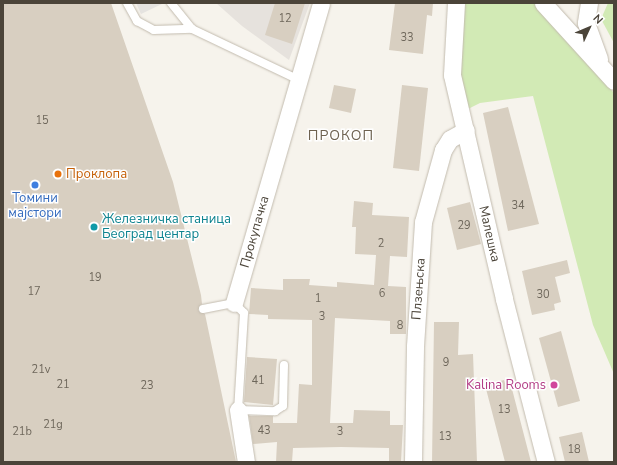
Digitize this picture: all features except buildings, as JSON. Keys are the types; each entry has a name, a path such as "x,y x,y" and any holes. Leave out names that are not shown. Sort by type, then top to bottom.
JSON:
{"street":[{"name":"Прокупачка","path":"234,303 321,3"},
{"name":"Малешка","path":"456,3 452,75 503,294 546,462"},
{"path":"589,3 586,23 594,49 610,77"},
{"path":"549,5 610,77"},
{"name":"Плзењска","path":"413,462 415,346 423,222 443,150 450,140 466,130"},
{"path":"238,410 246,462"}],"lane":[{"path":"127,3 137,21 154,30 192,28"},
{"path":"171,3 192,28 299,80"},
{"path":"203,309 234,303 244,313 245,321 239,360 238,410 275,411 282,406 284,365"}],"shaded area":[{"path":"136,3 164,3 141,14"},
{"path":"216,3 310,3 289,60 242,26"}],"green space":[{"path":"453,3 536,3 614,93 614,374 593,325 533,96 480,103 460,113"},
{"path":"608,3 614,3 614,43 601,19"}],"place":[{"name":"Проклопа","path":"58,174"},
{"name":"Томини мајстори","path":"35,185"},
{"name":"Железничка станица Београд центар","path":"94,227"},
{"name":"Kalina Rooms","path":"554,385"}],"district":[{"name":"ПРОКОП","path":"341,136"}]}
